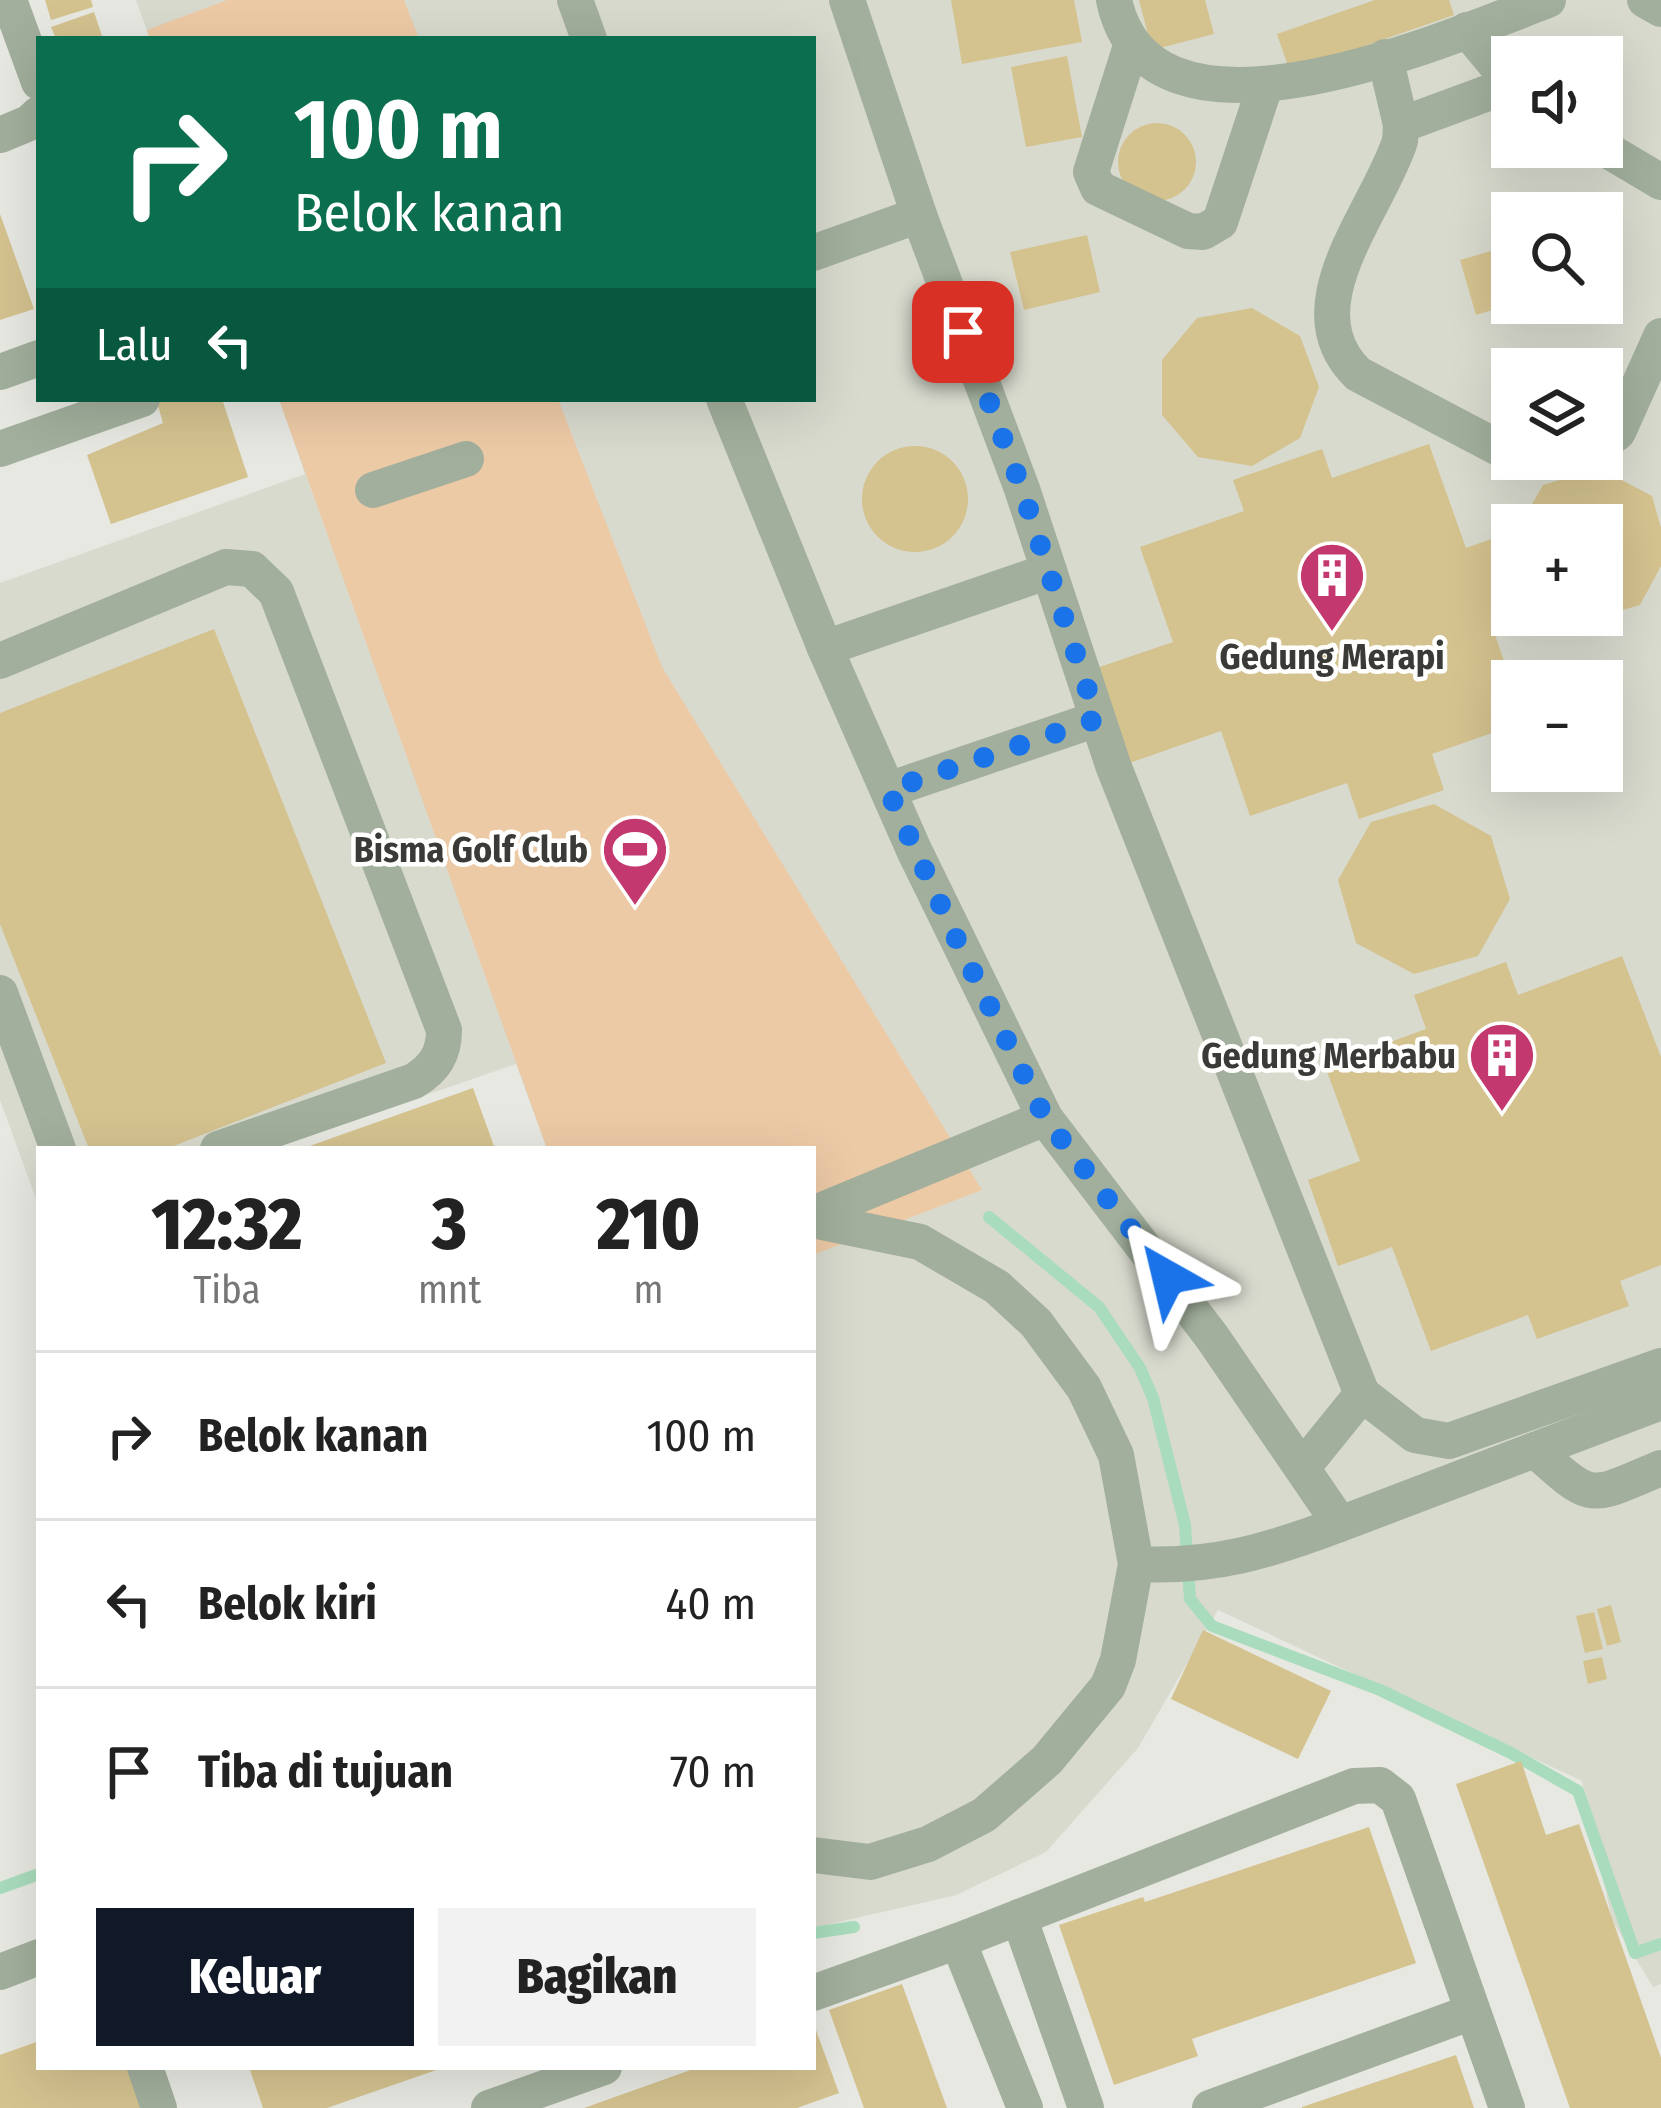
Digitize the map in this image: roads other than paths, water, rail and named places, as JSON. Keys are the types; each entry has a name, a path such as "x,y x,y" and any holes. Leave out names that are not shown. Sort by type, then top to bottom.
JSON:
{"street":[{"path":"9,0 36,74"},
{"path":"575,0 588,36"},
{"path":"847,0 1097,719 1362,1394 1401,1428 1424,1439 1449,1441 1661,1366"},
{"path":"1114,0 1131,46 1156,65 1208,83 1265,86 1385,57 1549,0"},
{"path":"1645,0 1661,9"},
{"path":"1467,30 1491,59"},
{"path":"1131,46 1091,172 1093,180 1098,188 1196,234 1220,222 1265,86"},
{"path":"1385,57 1402,125 1397,152 1333,288 1332,326 1343,356 1358,374 1491,443"},
{"path":"1402,125 1491,92"},
{"path":"0,135 36,117"},
{"path":"1623,159 1661,182"},
{"path":"816,252 919,215"},
{"path":"1623,421 1661,337"},
{"path":"0,372 36,359"},
{"path":"0,448 133,402"},
{"path":"725,402 888,790 1045,1118 1200,1320 1340,1524"},
{"path":"374,490 466,459"},
{"path":"0,661 226,567 252,568 276,592 444,1030 444,1045 435,1064 413,1081 227,1146"},
{"path":"825,648 1049,571"},
{"path":"888,790 1097,719"},
{"path":"0,993 57,1146"},
{"path":"816,1216 1045,1118"},
{"path":"816,1218 920,1242 997,1287 1036,1323 1084,1388 1116,1455 1154,1564 1108,1686 1046,1760 984,1815 928,1844 870,1862 816,1855"},
{"path":"1303,1467 1362,1394"},
{"path":"1154,1564 1238,1559 1661,1402"},
{"path":"1535,1450 1572,1484 1589,1492 1604,1491 1661,1468"},
{"path":"816,1992 1354,1786 1380,1785 1398,1798 1507,2108"},
{"path":"1019,1917 1086,2108"},
{"path":"958,1941 1024,2108"},
{"path":"0,1972 36,1958"},
{"path":"1210,2108 1472,2012"},
{"path":"146,2070 159,2108"},
{"path":"490,2108 596,2070"}],"waterway":[{"path":"989,1217 1099,1307 1140,1368 1153,1398 1185,1525 1190,1599 1212,1626 1380,1690 1578,1791 1635,1953 1661,1944"},
{"path":"0,1888 36,1875"},
{"path":"816,1933 854,1927"}],"place":[{"name":"Gedung Merapi","path":"1332,634"},
{"name":"Bisma Golf Club","path":"635,908"},
{"name":"Gedung Merbabu","path":"1502,1114"}]}
